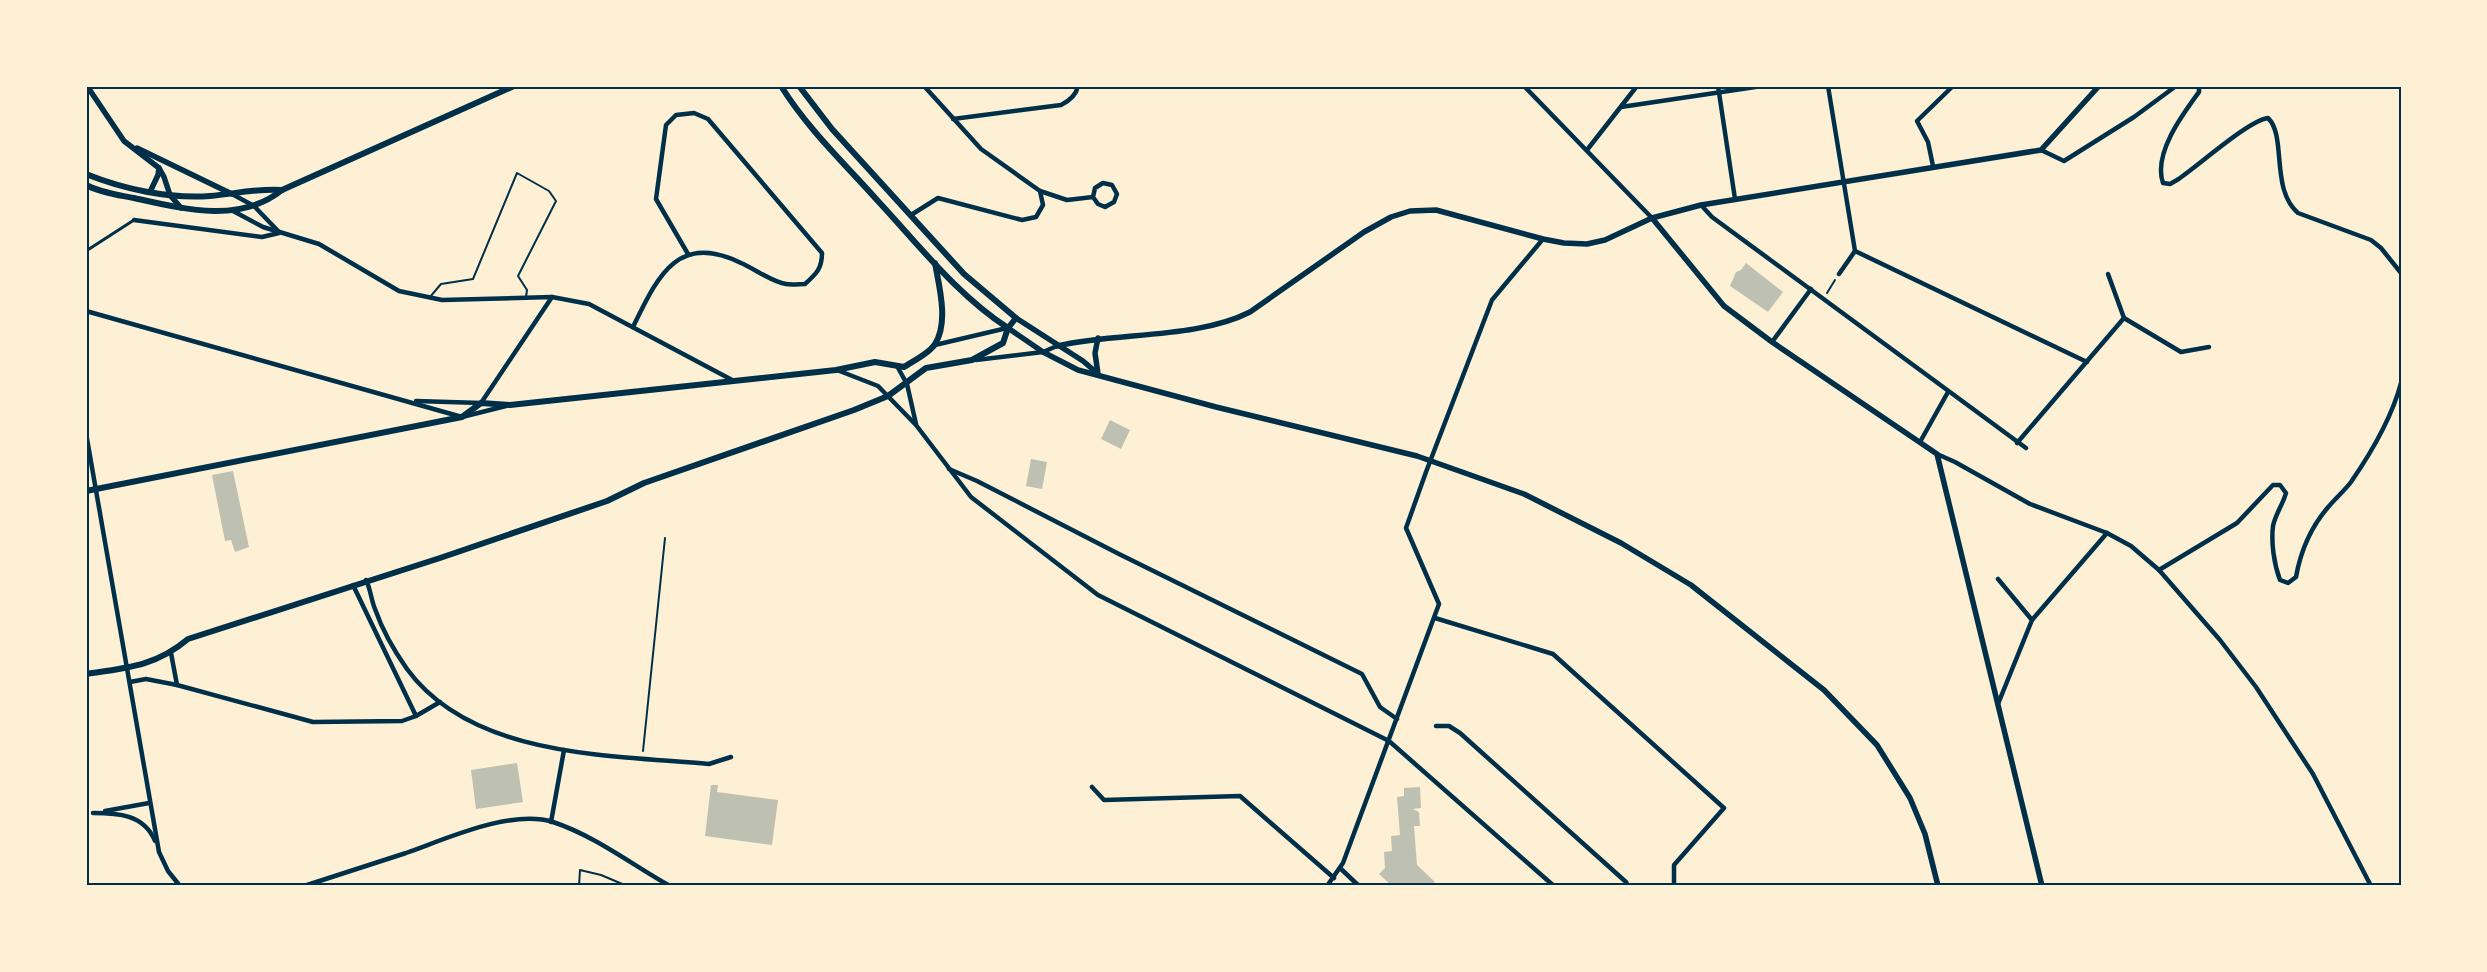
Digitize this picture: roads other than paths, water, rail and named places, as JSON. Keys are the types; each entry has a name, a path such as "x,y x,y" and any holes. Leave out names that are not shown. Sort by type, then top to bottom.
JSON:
{"main road":[{"path":"86,185 93,189 181,208 233,211 269,200 282,190 514,86"},
{"path":"781,86 792,104 820,137 935,263 974,302 1008,328"},
{"path":"86,674 149,663 171,654 188,639 366,580 440,558 607,501 644,483 804,428 888,396 907,384 926,368 972,360 1003,342 1008,328 1016,318 964,274 832,129 800,86"},
{"path":"86,174 150,192 170,195 232,194 265,189 282,190"},
{"path":"86,491 462,417 481,403 510,405 735,382 836,370 876,362 904,367 935,345 941,324 942,302 935,263"}],"street":[{"path":"87,86 124,141 159,168 170,195 181,208"},
{"path":"924,86 981,149 1040,190 1067,200 1094,197"},
{"path":"953,119 1061,105 1070,101 1078,86"},
{"path":"1524,86 1652,218 1724,306 1772,342 1937,454 1956,462 2030,504 2107,532 2131,546 2159,570 2220,640 2256,687 2313,774 2371,886"},
{"path":"1587,150 1637,86"},
{"path":"1718,86 1736,199"},
{"path":"1620,107 1762,86"},
{"path":"1828,86 1855,251 1839,274"},
{"path":"1933,166 1928,142 1917,121 1953,86"},
{"path":"2041,150 2099,86"},
{"path":"972,360 1044,352 1057,346 1098,338 1215,326 1234,320 1250,312 1379,222 1410,211 1436,210 1543,239 1564,243 1586,244 1605,240 1652,218 1736,199 2041,150 2064,161 2134,117 2176,86"},
{"path":"2199,86 2199,92 2175,127 2162,156 2160,169 2164,183 2170,184 2177,180 2242,132 2268,118 2276,126 2281,180 2292,209 2298,213 2371,240 2381,248 2401,273"},
{"path":"633,327 654,283 666,269 688,254 707,253 734,260 785,284 805,284 820,271 822,264 822,253 708,119 694,113 676,115 666,125 656,198 688,254"},
{"path":"124,141 254,206 280,233"},
{"path":"150,192 158,176 159,168"},
{"path":"1103,183 1112,185 1117,194 1114,202 1107,206 1098,204 1094,197 1095,188 1103,183"},
{"path":"911,214 938,198 1027,221 1036,217 1042,210 1043,200 1040,190"},
{"path":"1701,206 1712,217 2026,448"},
{"path":"233,211 262,227 319,244 399,291 442,300 552,297 589,304 735,382"},
{"path":"86,251 134,220 262,237 280,233"},
{"path":"1327,886 1340,868 1390,742 1396,719 1439,604 1406,528 1430,460 1492,300 1543,239"},
{"path":"1855,251 2087,362"},
{"path":"2108,274 2124,318 2181,352 2209,347"},
{"path":"1772,342 1811,289"},
{"path":"412,401 481,403 552,297"},
{"path":"86,311 412,401 462,417 510,405"},
{"path":"1016,318 1083,361 1098,374"},
{"path":"2018,443 2124,318"},
{"path":"935,345 1008,328 1044,352 1078,370 1216,407 1430,460 1524,494 1621,543 1691,585 1824,690 1878,745 1910,798 1925,834 1938,886"},
{"path":"1098,338 1096,354 1098,374"},
{"path":"897,366 907,384 916,425"},
{"path":"836,370 878,386 916,425 947,469 971,498 1098,595 1390,742 1554,886"},
{"path":"2159,570 2237,523 2273,486 2280,485 2286,493 2284,503 2273,524 2275,565 2280,580 2288,583 2296,576 2299,560 2309,532 2350,483 2367,456 2397,398 2401,383"},
{"path":"1920,442 1948,392"},
{"path":"86,433 159,852"},
{"path":"1937,454 2042,886"},
{"path":"947,469 978,481 1118,554 1362,674 1380,707 1396,719"},
{"path":"1998,705 2032,620 2107,532"},
{"path":"1998,579 2032,620"},
{"path":"366,580 374,610 408,670 440,702 488,731 527,744 564,750 709,764 731,757"},
{"path":"352,585 416,716"},
{"path":"1435,618 1553,654 1724,808 1674,865 1674,886"},
{"path":"171,654 177,685"},
{"path":"130,682 146,679 177,685 313,722 402,721 416,716 440,702"},
{"path":"1436,726 1450,726 1460,733 1626,882 1628,886"},
{"path":"551,822 564,750"},
{"path":"1092,787 1104,800 1240,796 1334,878"},
{"path":"86,814 149,803"},
{"path":"93,813 125,814 136,819 153,836 168,871 180,886"},
{"path":"304,886 510,820 551,822 586,835 670,886"},
{"path":"1340,868 1359,886"}],"lane":[{"path":"430,297 441,284 473,279 517,172 549,191 556,201 518,276 527,290 526,298"},
{"path":"579,886 580,870 601,875 627,886"}]}
